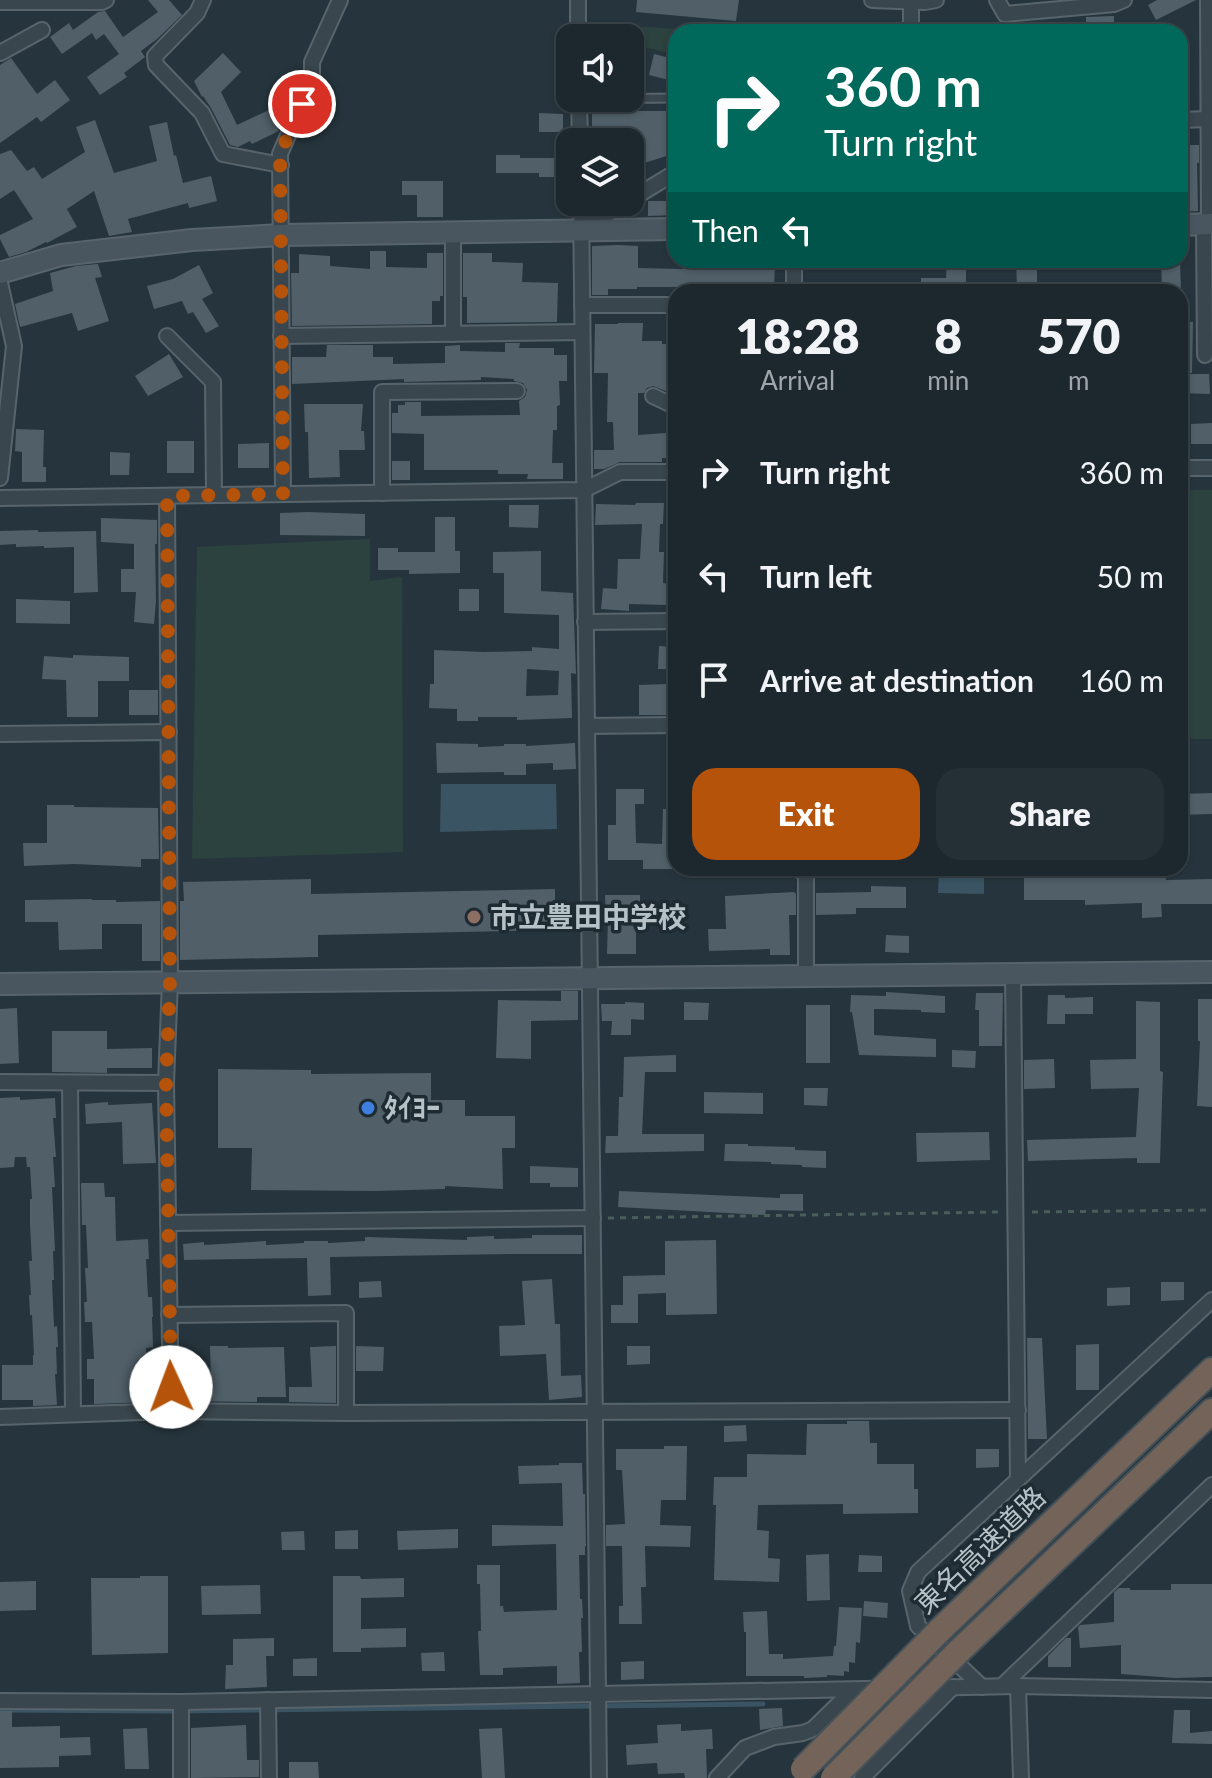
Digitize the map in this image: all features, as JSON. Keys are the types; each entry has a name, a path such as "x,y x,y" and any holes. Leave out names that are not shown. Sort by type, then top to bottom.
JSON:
{"highway":[{"name":"東名高速道路","path":"795,1778 939,1631 1212,1370"},
{"name":"東名高速道路","path":"833,1778 959,1651 1212,1411"}],"street":[{"path":"0,2 106,0"},
{"path":"203,0 197,13 155,56 156,65 202,113 223,154 281,165"},
{"path":"283,494 280,154 312,79 312,62 340,0"},
{"path":"578,0 578,24"},
{"path":"872,0 936,0"},
{"path":"997,0 1005,14 1114,4 1124,0"},
{"path":"1205,355 1208,0"},
{"path":"910,24 911,2"},
{"path":"0,53 42,30"},
{"path":"1188,120 1209,119"},
{"path":"644,191 668,177"},
{"path":"581,216 599,1778"},
{"path":"581,230 604,216"},
{"path":"1188,225 1208,224"},
{"path":"0,273 61,255 192,240 282,235 668,229"},
{"path":"453,232 453,334"},
{"path":"0,283 14,346 0,478"},
{"path":"582,305 668,305"},
{"path":"281,336 582,332"},
{"path":"167,336 213,382 214,495"},
{"path":"382,493 382,392 517,391"},
{"path":"653,396 668,403"},
{"path":"1188,468 1212,468"},
{"path":"0,498 584,490 620,472 668,472"},
{"path":"167,496 170,981 166,1083 171,1411"},
{"path":"585,622 668,621"},
{"path":"587,726 668,725"},
{"path":"0,734 169,732"},
{"path":"806,876 806,976"},
{"path":"0,984 1212,972"},
{"path":"1013,974 1018,1479"},
{"path":"0,1082 166,1083"},
{"path":"70,1083 73,1414"},
{"path":"168,1223 593,1218"},
{"path":"982,1687 918,1626 910,1591 918,1572 1212,1300"},
{"path":"169,1315 346,1313 346,1413"},
{"path":"0,1417 171,1411 1018,1410"},
{"path":"1010,1686 1212,1485"},
{"path":"1010,1686 1021,1778"},
{"path":"0,1701 181,1702 1010,1686 1212,1690"},
{"path":"862,1778 953,1687"},
{"path":"717,1778 745,1748 774,1737 813,1729 853,1690"},
{"path":"268,1700 269,1778"},
{"path":"181,1702 181,1778"}],"lane":[{"path":"644,98 668,98"}],"path":[{"path":"593,1218 1212,1210"}],"green space":[{"path":"644,27 668,28 668,53 644,47"},
{"path":"1188,490 1212,490 1212,739 1188,739"},
{"path":"370,539 370,581 402,577 403,852 192,859 197,547"}],"water":[{"path":"441,784 556,784 557,829 440,832"},
{"path":"939,876 984,876 984,894 938,893"}],"building":[{"path":"148,0 169,0 182,15 141,51 145,57 124,73 127,77 100,95 87,77 119,54 104,34 96,40 92,33 62,54 50,37 69,23 73,30 98,12 105,11 123,37 158,12"},
{"path":"637,0 739,0 736,21 636,12"},
{"path":"1157,0 1196,0 1156,20 1148,5"},
{"path":"1114,16 1114,24 1086,24 1086,17"},
{"path":"223,53 241,72 221,92 237,125 269,110 279,131 252,144 250,141 238,147 230,145 194,81"},
{"path":"654,54 668,58 668,80 649,75"},
{"path":"11,58 37,94 55,80 70,100 41,122 37,117 0,143 0,65"},
{"path":"668,111 668,156 644,163 644,128 592,128 592,112"},
{"path":"539,113 563,114 563,128 556,128 556,132 539,132"},
{"path":"95,120 114,173 157,161 149,126 167,122 183,183 211,176 217,201 189,208 188,203 128,219 132,232 109,236 94,191 67,209 77,227 47,243 9,257 0,235 33,219 14,190 0,199 0,154 11,150 27,171 34,167 42,179 85,152 76,127"},
{"path":"1188,145 1199,145 1198,211 1188,212"},
{"path":"496,155 556,158 556,177 539,177 539,173 496,173"},
{"path":"402,181 443,181 443,217 417,217 417,195 402,195"},
{"path":"648,201 668,201 668,215 648,216"},
{"path":"592,246 638,246 638,268 775,268 774,284 668,284 668,287 608,289 608,295 592,295"},
{"path":"370,251 386,251 386,267 427,268 427,253 443,253 443,296 440,296 440,301 432,301 432,324 292,326 291,273 299,273 299,254 330,256 330,266 370,269"},
{"path":"463,253 492,253 492,262 523,263 522,282 558,283 557,322 467,323 467,297 463,297"},
{"path":"98,264 102,277 95,278 109,321 78,331 72,313 20,327 15,304 53,291 50,273"},
{"path":"199,265 213,293 202,299 219,326 206,333 193,312 188,314 182,301 154,309 147,286 173,279"},
{"path":"947,268 966,268 966,284 921,284 921,278 946,278"},
{"path":"1016,268 1037,268 1037,284 1017,284"},
{"path":"1161,268 1180,268 1181,284 1162,284"},
{"path":"1188,322 1193,322 1192,373 1188,373"},
{"path":"643,323 642,341 668,344 668,392 653,386 644,393 638,393 638,435 666,433 668,453 662,462 620,462 604,469 594,469 594,450 614,450 613,422 607,422 608,373 594,373 595,324"},
{"path":"505,343 520,343 519,348 554,348 554,355 567,355 567,381 559,381 557,430 553,430 552,463 563,463 563,479 527,479 528,474 498,474 498,470 424,470 424,434 392,433 392,413 398,413 398,405 405,405 405,402 421,402 421,416 520,415 519,401 525,397 527,390 523,383 514,379 481,377 481,380 404,382 404,379 292,384 292,357 326,357 327,345 373,345 373,357 393,357 393,364 445,363 445,346 460,345 460,351 505,352"},
{"path":"169,354 183,377 148,396 135,376"},
{"path":"1188,374 1209,374 1210,394 1188,393"},
{"path":"304,404 363,404 361,431 364,431 365,450 339,450 340,477 309,478"},
{"path":"1212,423 1212,444 1191,444 1191,424"},
{"path":"16,429 44,430 43,467 46,467 46,482 22,482 22,452 15,451"},
{"path":"167,441 194,441 194,473 167,473"},
{"path":"269,443 269,468 238,468 238,444"},
{"path":"110,452 130,453 129,475 110,475"},
{"path":"392,461 410,461 410,480 392,480"},
{"path":"664,503 659,552 664,552 663,583 668,584 667,605 629,604 629,611 601,609 603,588 617,589 618,559 640,559 642,524 595,525 596,504"},
{"path":"509,505 539,505 538,528 509,527"},
{"path":"280,513 365,514 365,536 280,535"},
{"path":"435,517 455,517 455,551 460,551 460,573 409,574 409,570 378,570 378,548 398,548 398,552 435,552"},
{"path":"101,518 157,520 154,624 134,622 136,592 121,592 121,569 134,569 134,544 101,542"},
{"path":"0,531 96,531 98,592 74,593 74,547 0,545"},
{"path":"541,551 541,591 573,593 576,674 571,673 572,718 517,720 517,717 478,717 478,721 457,721 457,709 429,708 430,684 434,684 434,650 559,649 559,615 504,613 504,573 493,573 493,552","holes":["527,669 559,671 558,695 526,696"]},
{"path":"459,589 479,589 479,611 459,611"},
{"path":"16,599 70,601 70,624 16,623"},
{"path":"659,646 668,647 668,669 658,669"},
{"path":"73,655 129,657 129,681 98,681 98,717 67,717 66,680 42,679 44,656 73,658"},
{"path":"667,684 667,715 639,715 639,685"},
{"path":"129,690 158,690 158,715 129,715"},
{"path":"436,743 478,744 478,747 575,743 576,769 553,770 553,763 526,764 526,775 504,775 504,772 437,773"},
{"path":"616,789 644,789 644,804 635,804 636,843 662,844 663,809 668,809 668,869 643,869 643,860 608,860 608,825 616,825"},
{"path":"1212,793 1212,814 1188,815 1188,794"},
{"path":"47,805 158,808 159,859 141,859 141,867 74,864 24,866 23,843 47,843"},
{"path":"1024,876 1212,879 1212,904 1161,904 1162,917 1142,918 1142,903 1085,905 1085,900 1024,900"},
{"path":"311,879 311,894 555,889 555,930 318,935 318,957 180,960 183,882"},
{"path":"871,886 906,887 906,908 856,908 856,914 816,915 816,893 871,892"},
{"path":"794,892 796,915 789,915 790,955 770,955 770,949 709,951 708,929 726,929 725,896"},
{"path":"605,895 640,895 640,917 636,917 636,954 607,954"},
{"path":"25,900 160,901 160,961 142,961 142,924 102,924 102,949 59,950 58,922 25,922"},
{"path":"886,935 909,936 909,953 885,952"},
{"path":"561,991 578,991 578,1020 531,1021 531,1059 496,1058 498,1000 561,1001"},
{"path":"886,992 945,996 945,1013 874,1009 874,1035 936,1039 936,1057 859,1055 850,1012 851,995 886,996"},
{"path":"976,993 1003,993 1002,1046 979,1046"},
{"path":"1048,995 1093,997 1093,1014 1065,1014 1065,1024 1047,1024"},
{"path":"1198,999 1212,999 1212,1107 1197,1106"},
{"path":"1136,1001 1160,1002 1160,1071 1163,1072 1160,1163 1137,1163 1137,1158 1028,1161 1027,1140 1136,1137 1139,1088 1091,1089 1090,1060 1136,1059"},
{"path":"684,1002 709,1003 708,1020 684,1020"},
{"path":"644,1003 644,1020 631,1019 631,1035 611,1035 612,1021 602,1021 601,1004"},
{"path":"806,1005 830,1005 830,1063 806,1063"},
{"path":"17,1008 19,1063 0,1064 0,1009"},
{"path":"52,1031 107,1031 107,1049 152,1048 152,1068 107,1068 107,1073 52,1072"},
{"path":"952,1050 976,1051 975,1068 952,1067"},
{"path":"676,1055 676,1072 645,1072 642,1134 704,1134 704,1151 605,1153 606,1136 618,1136 624,1057"},
{"path":"1054,1059 1055,1088 1024,1089 1024,1060"},
{"path":"218,1069 311,1070 311,1074 431,1073 431,1100 465,1100 465,1116 515,1116 515,1148 502,1148 503,1189 445,1186 445,1189 375,1191 251,1190 252,1148 218,1148"},
{"path":"804,1088 828,1088 827,1106 804,1105"},
{"path":"704,1092 763,1093 763,1114 704,1113"},
{"path":"20,1097 20,1100 55,1098 55,1187 52,1187 55,1251 52,1280 58,1347 55,1374 57,1405 33,1406 33,1400 2,1400 2,1365 33,1365 34,1355 29,1295 29,1261 32,1261 30,1167 27,1167 26,1157 15,1157 14,1167 0,1168 0,1098"},
{"path":"108,1102 108,1105 152,1103 156,1163 123,1164 122,1122 86,1124 85,1104"},
{"path":"989,1132 990,1160 917,1162 916,1133"},
{"path":"725,1144 826,1151 826,1168 724,1161"},
{"path":"530,1166 578,1168 578,1187 530,1183"},
{"path":"81,1183 104,1183 105,1197 115,1197 116,1241 148,1239 148,1297 152,1297 153,1317 153,1347 146,1348 149,1402 94,1404 94,1379 87,1379 87,1359 94,1359 92,1322 85,1322 85,1268 88,1268 86,1225 82,1225"},
{"path":"619,1191 780,1198 780,1194 803,1194 803,1211 766,1210 765,1215 618,1207"},
{"path":"532,1235 582,1235 582,1254 330,1257 331,1295 308,1296 307,1258 184,1260 183,1244 266,1241 266,1245 304,1241 328,1243 365,1241 365,1237 467,1240 467,1237 494,1236 494,1239 532,1238"},
{"path":"716,1240 717,1314 666,1315 666,1293 638,1294 638,1323 611,1323 611,1305 623,1305 623,1276 665,1275 665,1241"},
{"path":"552,1279 555,1324 560,1324 561,1376 581,1375 582,1397 549,1400 546,1354 500,1356 499,1326 525,1325 522,1281"},
{"path":"381,1281 382,1297 359,1298 359,1282"},
{"path":"1161,1282 1184,1282 1184,1300 1161,1301"},
{"path":"1130,1287 1130,1305 1107,1306 1107,1288"},
{"path":"1027,1338 1042,1338 1047,1439 1028,1439"},
{"path":"1099,1344 1099,1390 1076,1390 1076,1345"},
{"path":"210,1346 284,1347 286,1397 257,1397 257,1402 186,1401 186,1383 211,1382"},
{"path":"336,1346 336,1403 289,1402 289,1387 312,1387 310,1347"},
{"path":"356,1346 384,1347 383,1371 356,1371"},
{"path":"627,1346 650,1346 650,1364 627,1365"},
{"path":"847,1421 869,1421 870,1443 877,1443 877,1464 914,1464 918,1513 843,1514 843,1504 758,1505 757,1530 769,1531 768,1558 780,1559 779,1582 714,1580 714,1477 747,1477 747,1454 806,1455 807,1424 847,1424"},
{"path":"746,1425 747,1441 724,1442 724,1426"},
{"path":"664,1446 687,1446 686,1500 661,1500 660,1525 691,1526 690,1547 645,1546 646,1587 641,1587 642,1624 619,1624 619,1606 623,1606 622,1546 606,1546 606,1525 625,1524 622,1470 616,1470 616,1449 664,1449"},
{"path":"976,1449 999,1449 999,1467 976,1468"},
{"path":"582,1463 585,1494 586,1546 585,1555 579,1555 583,1618 582,1652 579,1652 580,1683 557,1684 557,1666 503,1668 503,1675 480,1675 480,1584 477,1584 477,1565 500,1565 500,1606 503,1606 504,1612 557,1610 556,1544 492,1546 492,1525 563,1526 562,1483 519,1484 518,1466"},
{"path":"458,1529 458,1548 398,1550 397,1531"},
{"path":"358,1530 358,1549 335,1549 335,1531"},
{"path":"304,1531 305,1550 282,1550 281,1532"},
{"path":"829,1554 830,1600 807,1601 806,1555"},
{"path":"859,1555 882,1556 882,1572 858,1572"},
{"path":"168,1576 168,1653 92,1655 91,1578"},
{"path":"333,1576 404,1578 404,1597 361,1598 361,1629 406,1628 406,1647 333,1652"},
{"path":"36,1581 36,1610 0,1611 0,1582"},
{"path":"1171,1584 1212,1584 1212,1677 1121,1674 1121,1645 1080,1648 1080,1625 1114,1622 1114,1592 1119,1588 1171,1590"},
{"path":"260,1585 261,1614 202,1615 201,1586"},
{"path":"864,1601 888,1603 887,1618 863,1616"},
{"path":"839,1607 862,1608 860,1643 856,1642 855,1663 849,1662 849,1672 844,1671 844,1676 746,1676 743,1612 767,1611 769,1654 783,1654 783,1659 833,1656"},
{"path":"274,1638 274,1656 266,1656 267,1687 225,1689 226,1665 233,1665 233,1639"},
{"path":"1066,1638 1071,1638 1071,1667 1048,1667 1048,1656"},
{"path":"444,1652 445,1671 422,1671 421,1653"},
{"path":"317,1658 317,1676 293,1676 293,1659"},
{"path":"644,1661 644,1679 621,1680 621,1662"},
{"path":"782,1708 783,1726 760,1730 759,1709"},
{"path":"1174,1710 1190,1710 1190,1733 1212,1731 1212,1744 1172,1743"},
{"path":"0,1711 12,1711 12,1727 60,1726 60,1738 90,1737 91,1755 59,1756 59,1767 0,1768"},
{"path":"681,1724 681,1731 712,1729 713,1749 706,1749 707,1778 685,1778 684,1773 658,1774 657,1763 627,1765 626,1745 658,1743 657,1725"},
{"path":"246,1725 247,1760 259,1760 259,1777 191,1778 191,1728"},
{"path":"147,1728 149,1769 125,1769 123,1729"},
{"path":"502,1728 505,1778 482,1778 479,1729"},
{"path":"289,1762 318,1762 319,1778 289,1778"}],"waterway":[{"path":"0,1710 763,1704"}],"place":[{"name":"市立豊田中学校","path":"474,917"},
{"name":"ﾀｲﾖｰ","path":"368,1108"}],"route":[{"path":"171,1387 166,1083 170,981 167,496 283,494 280,154 302,104"}]}
